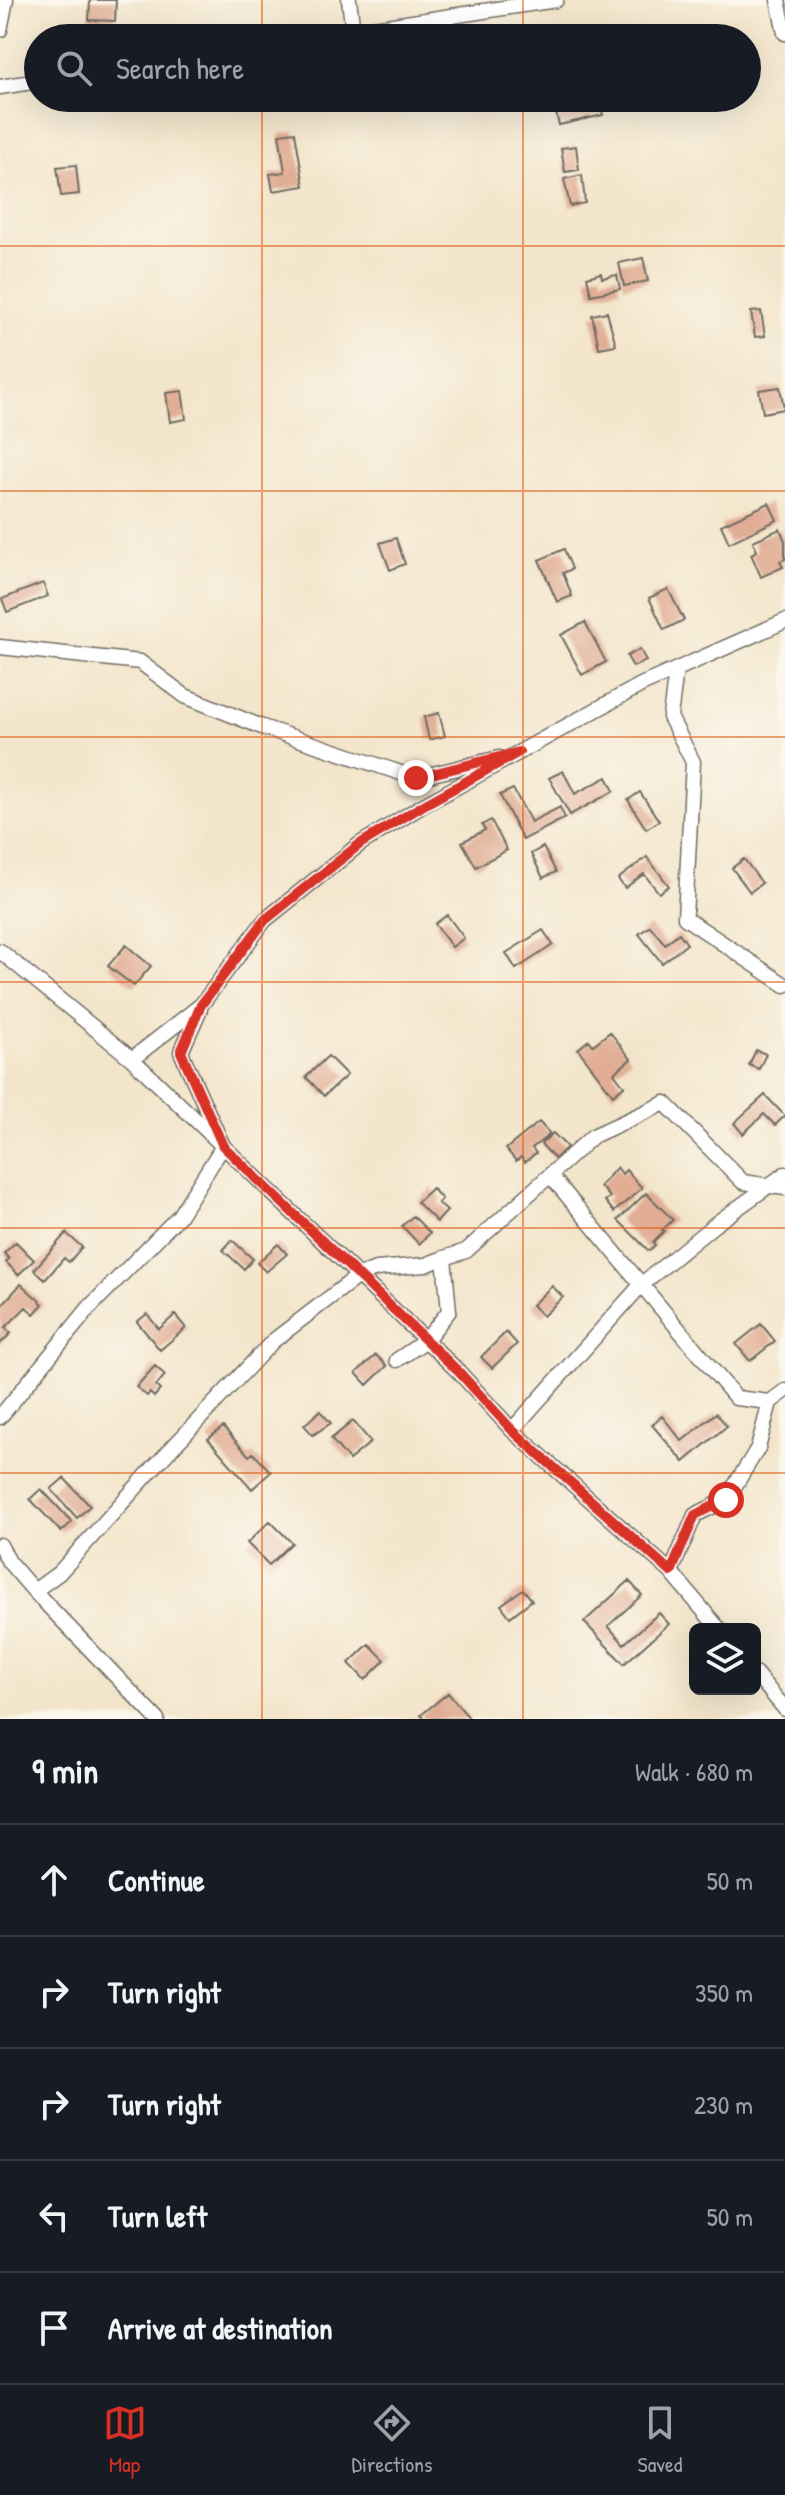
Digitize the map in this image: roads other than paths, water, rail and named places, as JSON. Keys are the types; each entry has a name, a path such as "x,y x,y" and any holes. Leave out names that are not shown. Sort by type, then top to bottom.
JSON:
{"street":[{"path":"0,30 6,0"},
{"path":"349,0 352,24"},
{"path":"399,24 556,0"},
{"path":"778,0 785,33"},
{"path":"0,87 24,83"},
{"path":"223,1146 181,1052 201,1005 265,920 360,844 422,806 641,685 785,621"},
{"path":"0,647 140,662 185,696 262,727 416,778 519,752"},
{"path":"676,670 670,717 693,762 685,918 785,985"},
{"path":"0,951 132,1059 425,1341 512,1430 671,1572 714,1623"},
{"path":"132,1059 201,1005"},
{"path":"34,1591 59,1573 273,1341 358,1276 376,1269 425,1265 466,1251 593,1136 665,1103 743,1182 785,1188"},
{"path":"0,1417 89,1308 179,1216 223,1146"},
{"path":"512,1430 642,1284 714,1225 785,1174"},
{"path":"550,1175 736,1398 770,1402"},
{"path":"397,1360 425,1341 449,1311 444,1258"},
{"path":"671,1572 695,1515 726,1500 758,1448 770,1402 785,1391"},
{"path":"0,1545 9,1562 34,1591 157,1719"},
{"path":"761,1680 785,1709"}]}
